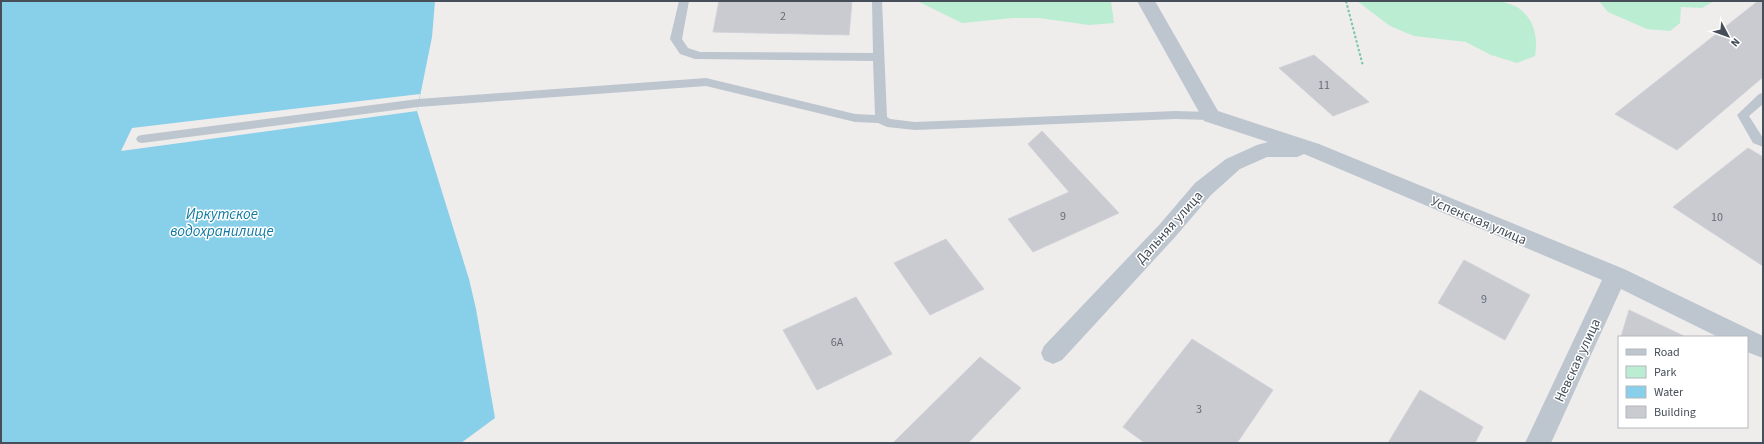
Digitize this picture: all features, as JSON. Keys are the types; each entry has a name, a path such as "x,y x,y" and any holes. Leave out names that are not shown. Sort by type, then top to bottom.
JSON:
{"street":[{"path":"1146,1 1211,116"},
{"name":"Успенская улица","path":"1211,116 1312,148 1526,240 1616,276 1739,336"},
{"name":"Дальняя улица","path":"1053,353 1168,230 1202,189 1233,164 1264,150 1312,148"},
{"name":"Невская улица","path":"1538,443 1616,276"},
{"path":"1748,340 1763,348"}],"lane":[{"path":"684,1 676,39 684,51 699,56 878,57"},
{"path":"877,2 881,119"},
{"path":"142,139 418,103 706,82 855,118 881,119 887,123 915,126 1175,115 1211,116"},
{"path":"1763,98 1743,115 1757,140 1763,143"}],"path":[{"path":"1346,1 1363,66"}],"green space":[{"path":"917,1 1111,1 1114,23 1089,25 1039,18 1013,18 962,23"},
{"path":"1357,1 1500,1 1508,3 1520,9 1529,19 1536,37 1535,56 1517,63 1491,55 1466,42 1414,36 1390,26"},
{"path":"1599,1 1714,1 1702,8 1681,7 1680,23 1670,31 1647,29 1608,12"}],"water":[{"name":"Иркутское водохранилище","path":"1,1 435,1 432,37 417,111 469,279 476,309 495,418 461,443 1,443"}],"pier":[{"path":"420,94 417,111 121,151 132,128"}],"building":[{"path":"719,1 852,1 849,35 713,32"},
{"path":"1758,1 1763,1 1763,77 1677,150 1615,114"},
{"path":"1314,55 1369,102 1333,116 1279,68"},
{"path":"1042,131 1119,213 1033,252 1008,219 1069,192 1028,144"},
{"path":"1748,148 1763,157 1763,266 1673,207"},
{"path":"946,239 984,289 930,315 894,263"},
{"path":"1464,260 1530,295 1505,340 1438,303"},
{"path":"856,297 892,354 817,390 783,330"},
{"path":"1629,310 1684,336 1621,336"},
{"path":"1192,339 1273,390 1237,443 1145,443 1123,427"},
{"path":"980,357 1021,388 968,443 893,443"},
{"path":"1420,390 1483,427 1475,443 1388,443"}]}
